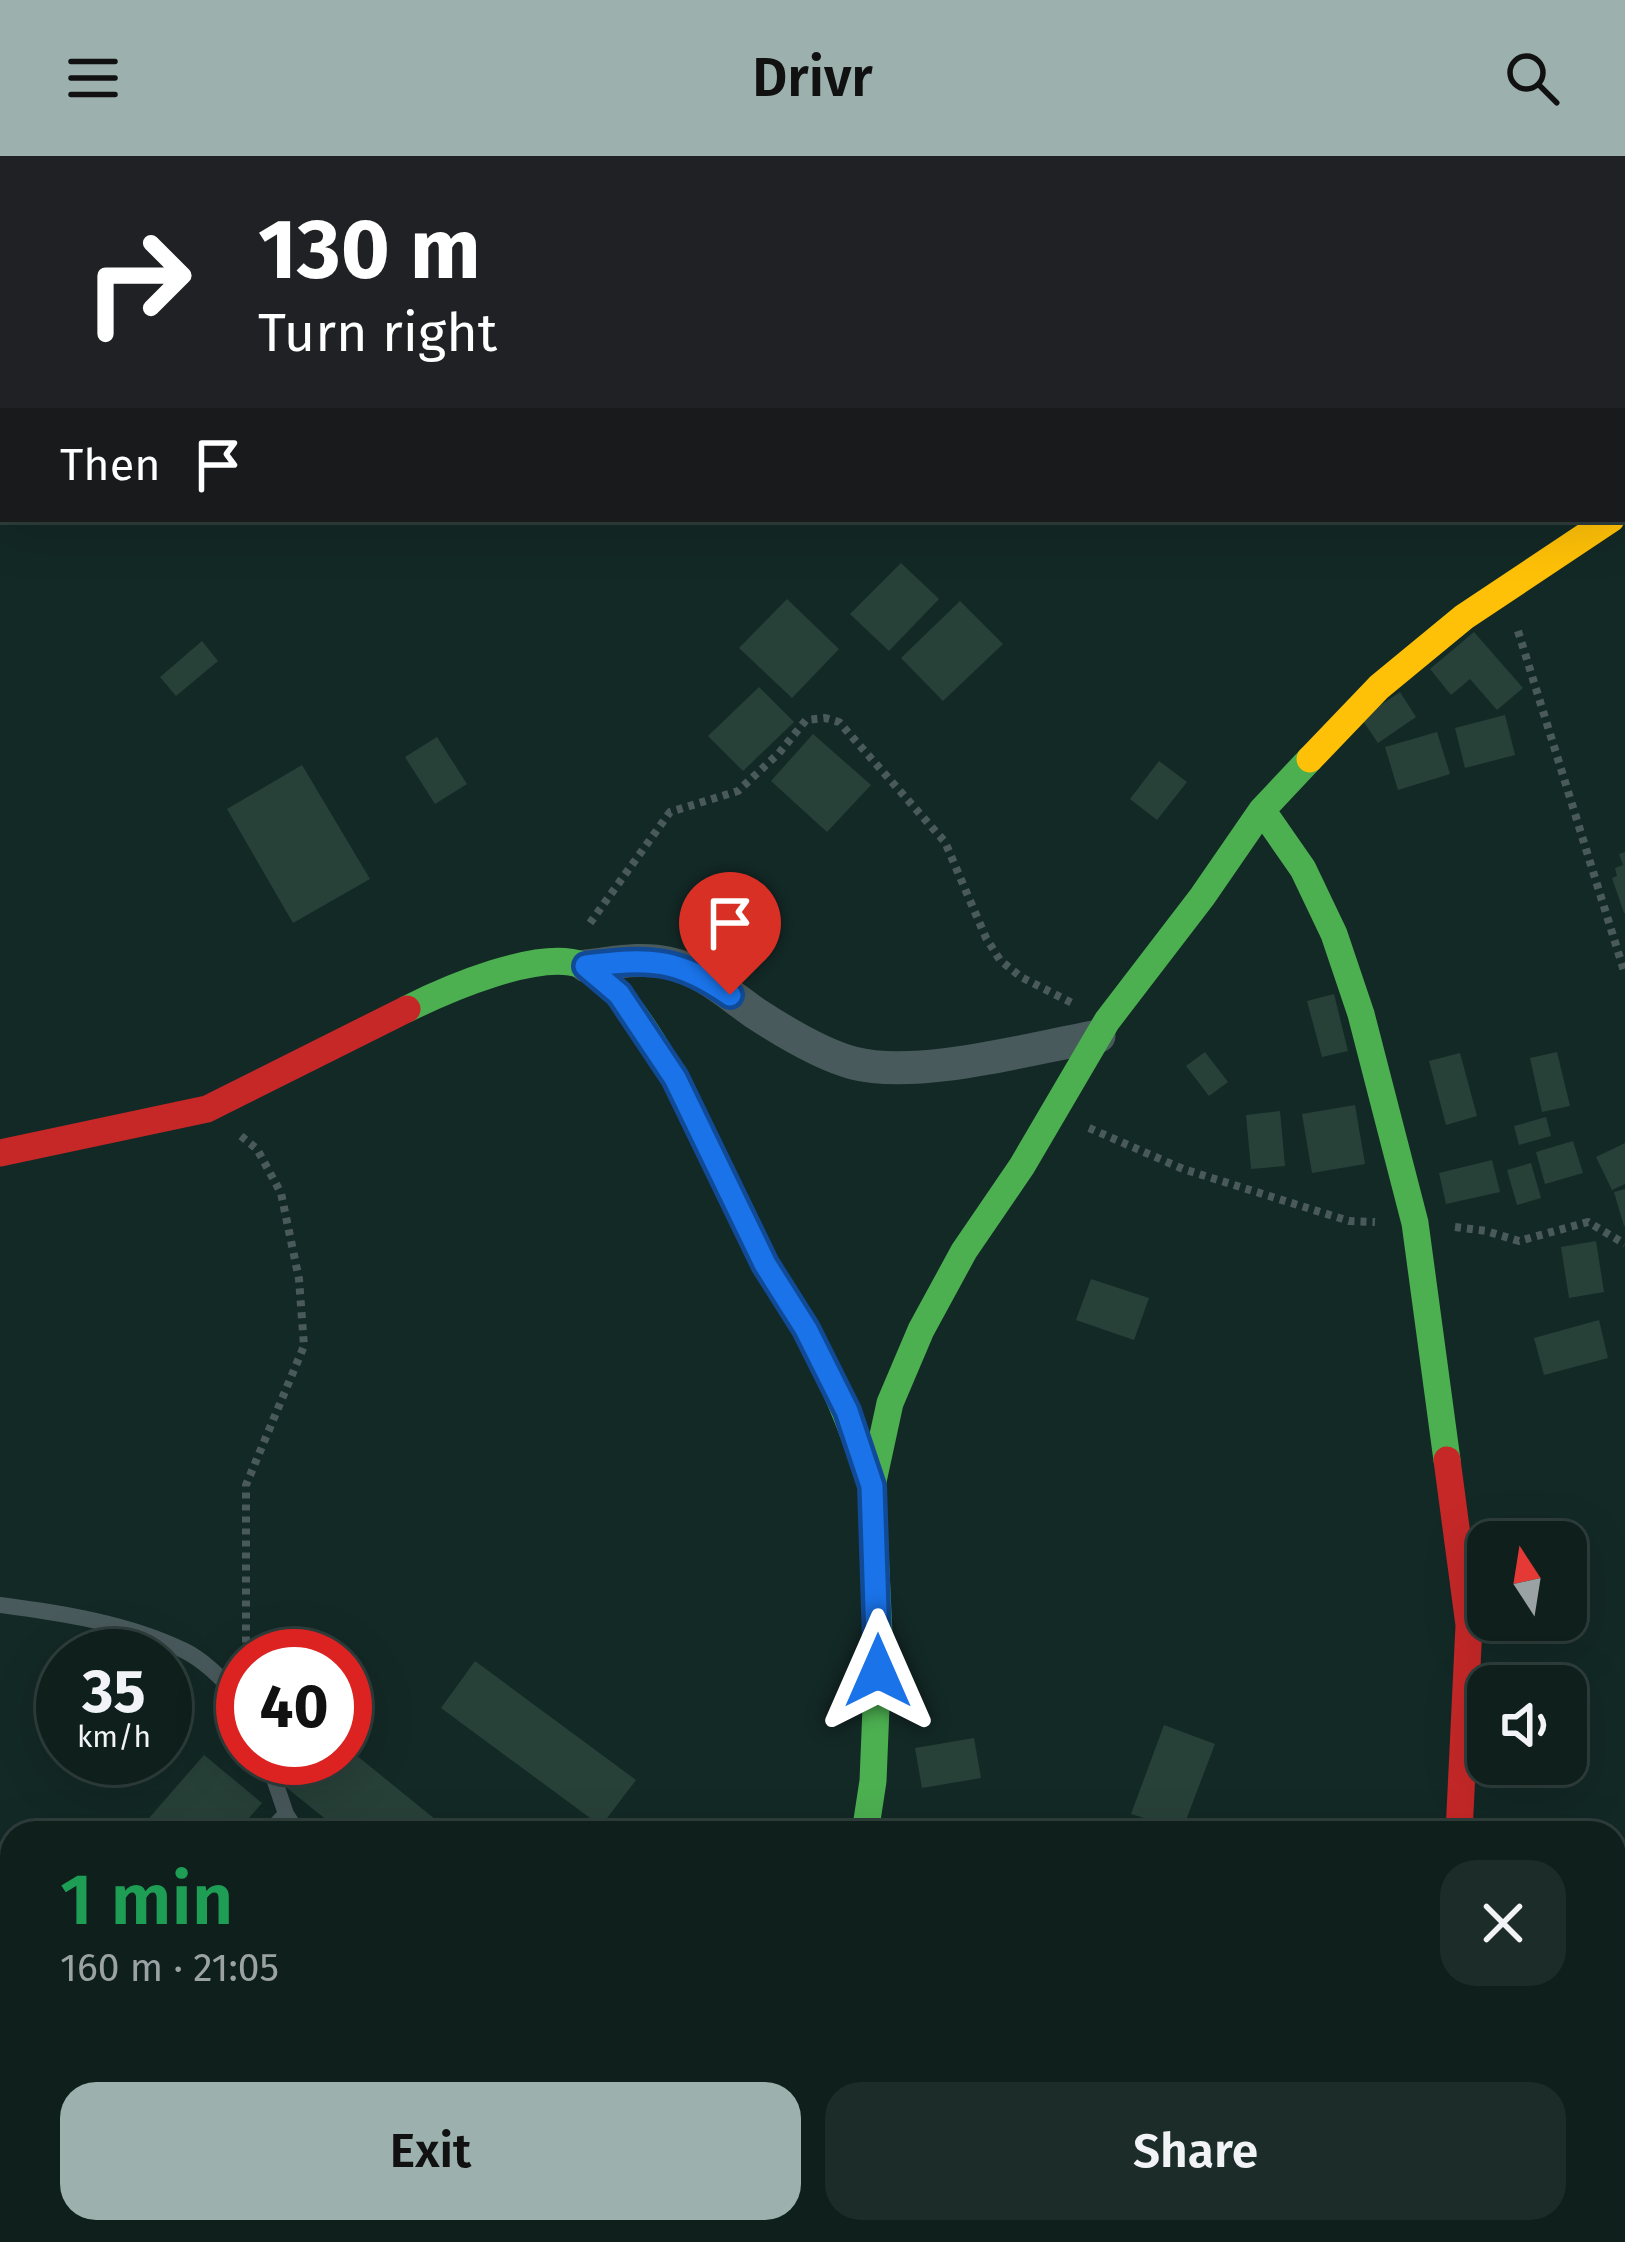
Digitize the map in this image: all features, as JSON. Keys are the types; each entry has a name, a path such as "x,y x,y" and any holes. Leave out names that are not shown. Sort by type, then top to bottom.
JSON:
{"street":[{"path":"867,1821 879,1634 872,1486 890,1403 921,1330 964,1251 1103,1029 1262,810 1379,687 1505,589 1606,522"},
{"path":"1262,810 1303,869 1334,934 1361,1014 1415,1223 1469,1625 1461,1821"},
{"path":"0,1154 207,1109 420,1002 513,968 636,960 670,963 700,974 817,1048 853,1063 890,1069 966,1060 1103,1029"},
{"path":"575,963 619,994 675,1078 765,1264 806,1329 847,1411 872,1486"}],"lane":[{"path":"0,1604 98,1623 188,1652 216,1676"},
{"path":"276,1785 290,1821"},
{"path":"279,1821 286,1814"}],"path":[{"path":"1505,589 1625,974"},
{"path":"575,963 670,812 738,791 806,720 825,718 839,722 945,842 1000,960 1103,1029"},
{"path":"207,1109 257,1149 281,1193 299,1279 304,1346 246,1485 246,1629"},
{"path":"1054,1112 1183,1169 1349,1220 1437,1221 1520,1241 1588,1222 1625,1244"}],"building":[{"path":"901,563 939,599 889,651 850,614"},
{"path":"787,599 839,649 792,698 739,648"},
{"path":"960,601 1003,644 943,701 901,658"},
{"path":"1474,632 1523,688 1497,710 1470,679 1451,695 1430,669"},
{"path":"202,641 218,661 176,696 160,677"},
{"path":"759,687 794,722 743,771 708,736"},
{"path":"1400,692 1416,717 1378,743 1361,718"},
{"path":"1505,715 1515,755 1465,768 1455,728"},
{"path":"1437,732 1450,774 1398,790 1385,747"},
{"path":"813,734 871,785 827,832 771,781"},
{"path":"437,737 467,784 435,804 405,757"},
{"path":"1159,761 1187,782 1157,820 1130,799"},
{"path":"302,765 370,879 293,923 227,809"},
{"path":"1625,852 1624,913 1612,878 1617,876 1615,868 1623,865 1619,854"},
{"path":"1334,994 1348,1051 1322,1057 1307,1001"},
{"path":"1205,1052 1228,1082 1209,1096 1186,1066"},
{"path":"1557,1052 1570,1106 1542,1112 1530,1058"},
{"path":"1460,1053 1477,1116 1446,1125 1429,1061"},
{"path":"1355,1105 1365,1164 1312,1173 1302,1114"},
{"path":"1280,1111 1285,1166 1251,1169 1246,1115"},
{"path":"1546,1117 1551,1136 1519,1145 1514,1126"},
{"path":"1573,1141 1583,1173 1545,1184 1536,1152"},
{"path":"1625,1143 1625,1184 1612,1190 1596,1157"},
{"path":"1492,1160 1500,1192 1446,1204 1439,1173"},
{"path":"1531,1163 1541,1198 1517,1205 1507,1170"},
{"path":"1625,1189 1625,1226 1624,1226 1614,1192"},
{"path":"1596,1241 1604,1292 1569,1298 1561,1247"},
{"path":"1091,1279 1149,1298 1134,1340 1076,1320"},
{"path":"1599,1320 1608,1358 1544,1375 1534,1338"},
{"path":"475,1661 636,1780 605,1821 594,1821 441,1708"},
{"path":"1164,1725 1215,1744 1186,1821 1143,1821 1131,1814"},
{"path":"974,1738 981,1778 922,1788 915,1748"},
{"path":"204,1755 216,1765 216,1785 240,1785 262,1803 246,1821 146,1821 178,1785 192,1785 192,1769"},
{"path":"372,1768 437,1821 328,1821 283,1785 372,1785"}],"traffic: fast":[{"path":"867,1821 879,1634 872,1486 890,1403 921,1330 964,1251 1022,1166 1107,1021 1262,810 1310,759"},
{"path":"1262,810 1303,869 1334,934 1361,1014 1415,1223 1447,1460"},
{"path":"407,1009 493,974 542,962 582,965 607,982 633,1012 684,1097 763,1259 825,1367 871,1482"}],"traffic: slow":[{"path":"1310,759 1379,687 1464,617 1606,522"}],"traffic: jam":[{"path":"0,1153 207,1109 407,1009"},
{"path":"1447,1460 1469,1625 1460,1821"}],"route":[{"path":"730,995 700,974 670,963 636,960 586,966 619,994 675,1078 765,1264 806,1329 847,1411 872,1486 878,1671"}]}
